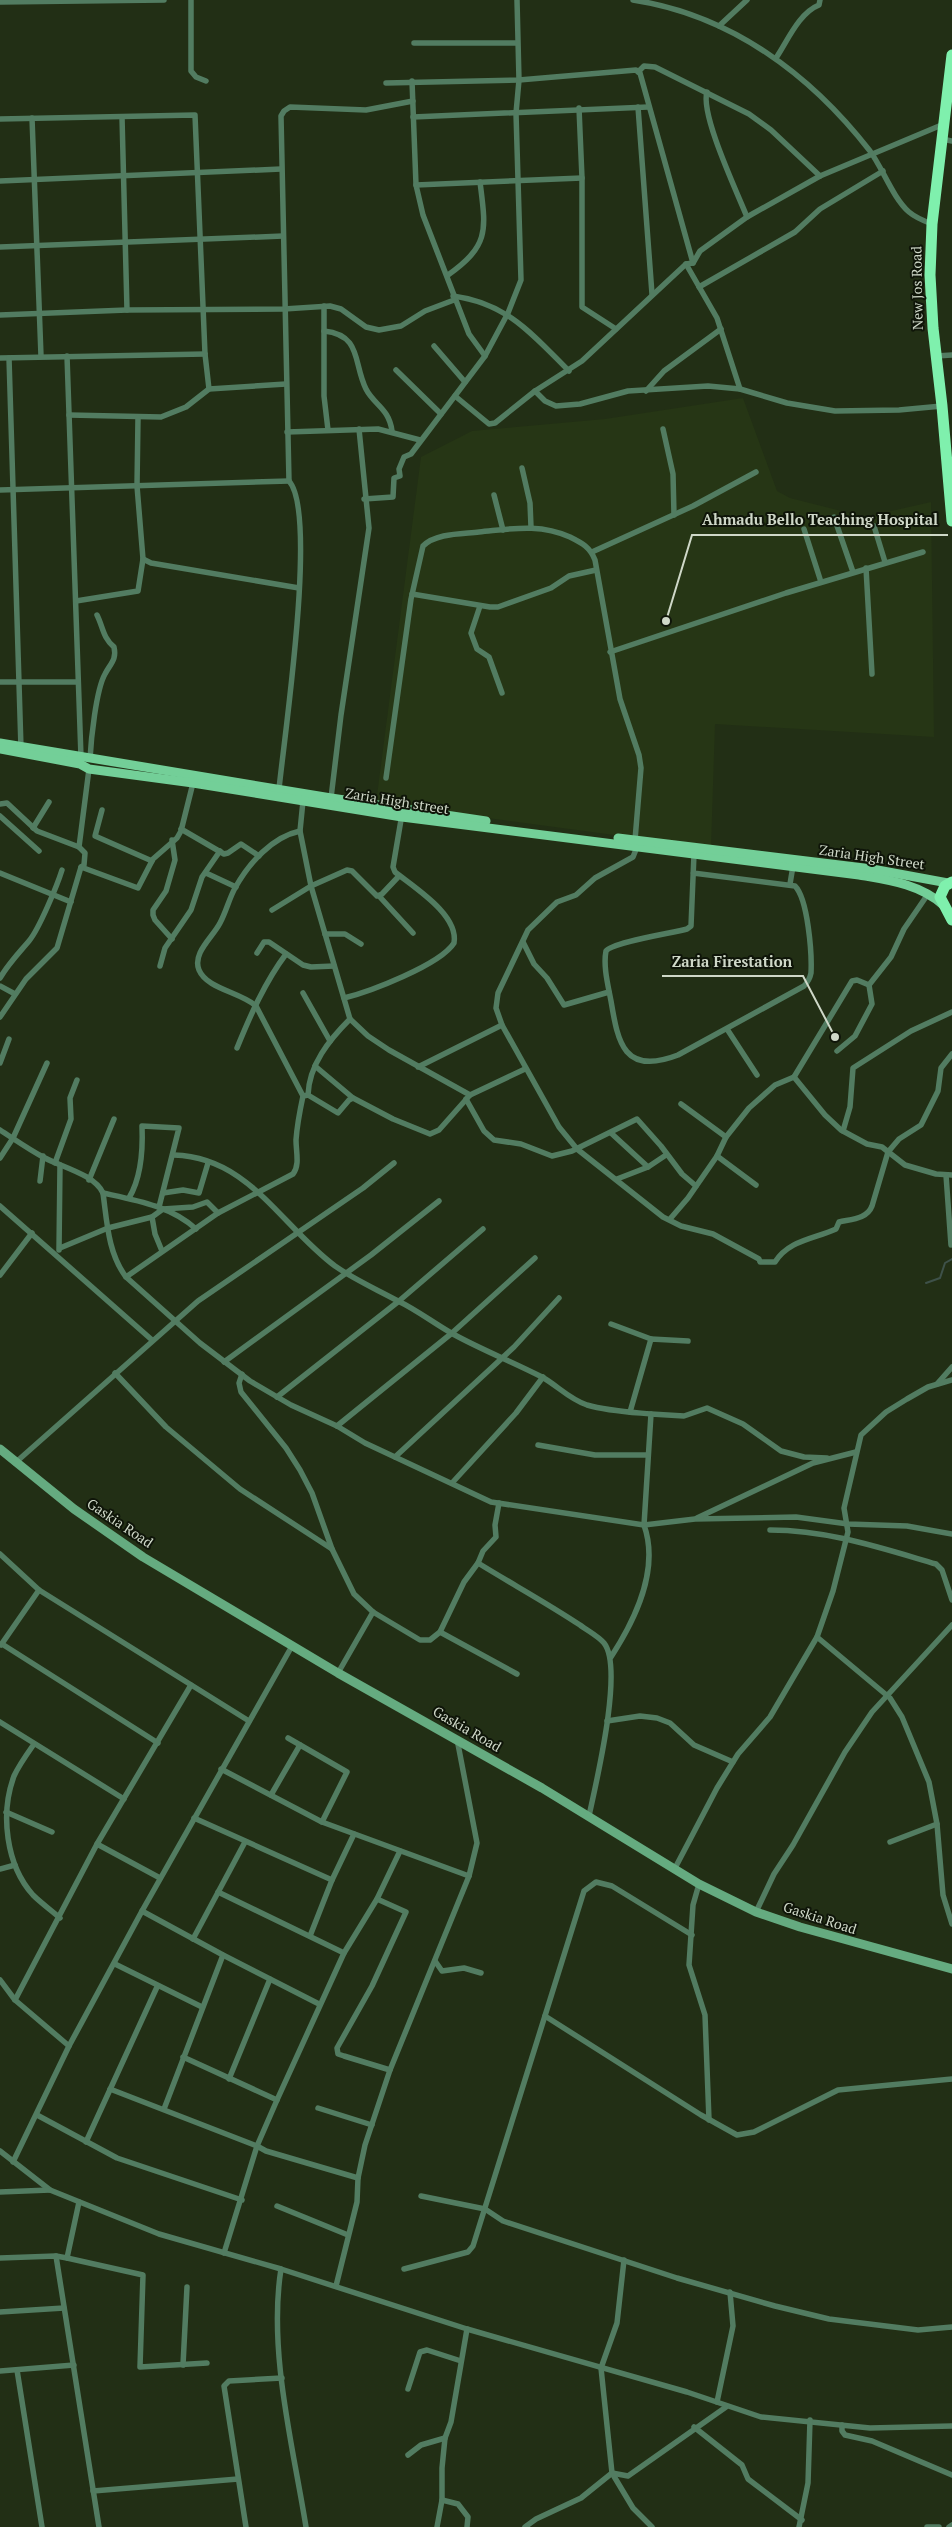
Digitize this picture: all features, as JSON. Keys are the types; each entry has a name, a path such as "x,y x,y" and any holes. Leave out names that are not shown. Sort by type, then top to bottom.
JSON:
{"highway":[{"name":"New Jos Road","path":"952,55 944,124 947,140 932,224 930,275 952,521"},
{"path":"950,880 940,893 952,920"}],"main road":[{"name":"Zaria High street","path":"0,743 80,764 88,769 193,783 303,801 792,863"},
{"name":"Zaria High street","path":"0,749 85,758 332,798 402,813"},
{"name":"Zaria High street","path":"636,843 694,854 792,863"},
{"name":"Zaria High Street","path":"792,863 872,869 950,880"},
{"name":"Zaria High Street","path":"792,863 894,881 928,894 947,908"},
{"name":"Gaskia Road","path":"1,1452 109,1534 292,1646 458,1739 589,1816 699,1884 756,1912 838,1939 952,1969"}],"street":[{"path":"0,2 164,0"},
{"path":"190,0 191,71 196,77 206,81"},
{"path":"364,499 393,496 394,478 400,476 404,457 411,454 485,356 508,313 521,280 516,113 519,80 518,0"},
{"path":"633,0 674,9 719,26 758,45 776,58 813,88 836,110 871,153 908,211 932,224"},
{"path":"719,26 747,0"},
{"path":"776,58 801,19 809,9 819,5 820,0"},
{"path":"414,43 518,43"},
{"path":"638,72 644,66 655,66 708,92 760,122 820,176"},
{"path":"386,83 519,80 636,70 640,73 693,263"},
{"path":"412,82 416,185 423,215 448,275 453,298 469,334 485,356"},
{"path":"708,92 705,100 710,117 747,217"},
{"path":"279,789 299,588 301,524 296,491 289,481 280,120 284,111 290,107 366,110 413,101"},
{"path":"638,107 652,294"},
{"path":"413,117 516,113 579,108 648,107"},
{"path":"579,108 582,178 582,307 616,329"},
{"path":"0,119 122,118 194,114 196,117 205,354 209,389"},
{"path":"32,118 41,356"},
{"path":"122,118 122,176 126,241 127,310"},
{"path":"693,263 700,251 747,217 820,176 944,124"},
{"path":"0,181 282,168"},
{"path":"699,287 795,232 820,209 883,171"},
{"path":"416,185 582,178"},
{"path":"448,275 469,260 480,246 484,216 480,182"},
{"path":"0,247 283,236"},
{"path":"455,396 492,424 535,391 569,371 686,264 693,263"},
{"path":"686,264 717,318 740,389"},
{"path":"0,315 127,310 284,309 324,306 335,307 366,327 379,330 401,326 425,311 453,298 482,302 508,313 569,371"},
{"path":"324,306 324,396 328,430"},
{"path":"646,391 664,371 721,329"},
{"path":"324,331 342,335 356,352 360,375 366,391 389,417 392,431"},
{"path":"434,346 464,382"},
{"path":"0,358 205,354"},
{"path":"936,356 952,355"},
{"path":"67,356 78,682 85,758"},
{"path":"9,358 21,750"},
{"path":"396,370 441,414"},
{"path":"69,415 138,418 170,415 186,407 209,389 286,384"},
{"path":"535,391 545,401 556,406 580,404 628,391 693,386 740,389 795,404 835,411 892,410 942,406"},
{"path":"76,601 138,591 143,559 137,486 138,418"},
{"path":"287,432 359,428 392,431 420,440"},
{"path":"332,798 340,715 369,528 364,499 359,428"},
{"path":"663,429 673,474 674,515"},
{"path":"522,468 530,503 531,527"},
{"path":"592,552 674,515 756,472"},
{"path":"0,490 289,481"},
{"path":"494,494 503,530"},
{"path":"834,518 853,572"},
{"path":"874,526 885,562"},
{"path":"386,778 411,628 412,594 422,549 427,543 448,536 531,527 560,533 586,546 592,552 620,699 639,755 641,768 636,843 633,857 595,878 576,895 557,902 528,930 498,993 496,1008 502,1025 562,1133 577,1148 663,1217 681,1226 713,1234 759,1259 760,1262 775,1262 782,1252 795,1244 809,1237 836,1230 839,1222 869,1213 888,1159 888,1152 899,1139 921,1125 938,1091 941,1068 952,1054"},
{"path":"804,529 821,582"},
{"path":"610,652 821,582 923,552"},
{"path":"143,559 151,563 299,588"},
{"path":"866,568 872,674"},
{"path":"412,594 480,606 498,606 515,602 551,588 569,576 596,570"},
{"path":"480,606 471,633 477,649 489,657 502,692"},
{"path":"85,758 104,676 113,664 116,653 114,646 107,642 97,615"},
{"path":"0,682 78,682"},
{"path":"79,847 88,769"},
{"path":"81,867 138,888 152,861 172,840 177,838 193,783"},
{"path":"303,801 300,831 311,886 350,1018 376,1041 468,1097 484,1131 494,1140 521,1144 552,1156 577,1148 637,1119 661,1146 666,1155 696,1186"},
{"path":"33,828 49,802"},
{"path":"0,804 7,803 33,828 45,835 79,847 85,854 84,865 81,867 57,948 26,979 0,1018"},
{"path":"102,810 95,836 152,861"},
{"path":"344,998 418,970 443,954 454,943 454,931 441,910 395,872 392,862 402,813"},
{"path":"0,816 39,851"},
{"path":"181,829 228,854 241,844 259,856"},
{"path":"300,831 287,834 259,856 236,887 220,924 198,955 197,961 202,975 209,982 240,995 256,1006 306,1096 338,1113 353,1098"},
{"path":"172,840 175,860 166,891 153,910 154,920 172,939"},
{"path":"160,966 165,948 187,919 202,877 220,851"},
{"path":"693,873 795,886 801,894 807,925 811,974 808,982 798,990 669,1058 638,1059 629,1055 616,1034 605,955 608,946 682,930 691,926 693,873 694,854"},
{"path":"790,884 792,863"},
{"path":"0,978 15,954 29,940 62,870"},
{"path":"272,910 311,886 347,870 352,871 374,895 379,896 413,933"},
{"path":"0,873 71,902"},
{"path":"206,873 236,887"},
{"path":"379,896 399,876"},
{"path":"836,1051 855,1036 872,1004 869,986 891,956 904,929 928,894"},
{"path":"326,934 346,934 362,944"},
{"path":"257,953 264,942 269,942 278,946 294,961 311,967 334,966"},
{"path":"523,942 534,964 564,1005 609,992"},
{"path":"237,1048 256,1006 276,968 286,954"},
{"path":"670,1219 696,1186 717,1156 726,1137 749,1108 775,1085 794,1077 852,981 857,980 869,986"},
{"path":"0,986 15,994"},
{"path":"303,993 330,1041"},
{"path":"843,1131 850,1108 852,1068 911,1031 952,1012"},
{"path":"126,1277 218,1214 260,1193 296,1170 296,1139 308,1080 330,1041 350,1018"},
{"path":"418,1067 502,1025"},
{"path":"727,1029 757,1075"},
{"path":"0,1063 9,1039"},
{"path":"0,1158 14,1138 47,1063"},
{"path":"315,1066 353,1098 393,1119 430,1134 440,1130 468,1097 526,1069"},
{"path":"794,1077 825,1115 843,1131 867,1144 882,1147 905,1165 936,1174 949,1175 951,1245"},
{"path":"58,1251 58,1164 70,1119 70,1098 77,1080"},
{"path":"681,1104 726,1137"},
{"path":"89,1180 114,1119"},
{"path":"58,1251 108,1228 152,1217 161,1208 163,1192 174,1155 179,1128 142,1126 138,1169 140,1176 129,1198"},
{"path":"0,1130 42,1156 100,1186 103,1193 114,1257 126,1277 224,1362 277,1397 470,1493 499,1504 644,1525 695,1518 796,1517 848,1524 907,1526 952,1534"},
{"path":"611,1133 648,1167"},
{"path":"174,1155 222,1166 260,1193 297,1233 365,1286 398,1301 452,1333 543,1377 570,1398 587,1405 651,1414 684,1416 707,1408 743,1424 781,1451 804,1457 827,1458"},
{"path":"616,1179 648,1167 666,1155"},
{"path":"40,1181 42,1156"},
{"path":"717,1156 756,1184"},
{"path":"163,1192 183,1190 199,1193 208,1163"},
{"path":"16,1462 198,1301 362,1188 394,1163"},
{"path":"103,1193 129,1198 161,1208 185,1219 196,1228"},
{"path":"224,1362 439,1201"},
{"path":"161,1208 193,1206 207,1202 218,1214"},
{"path":"0,1206 32,1233 58,1251 152,1340"},
{"path":"152,1217 155,1234 162,1251"},
{"path":"277,1397 398,1301 483,1229"},
{"path":"0,1275 32,1233"},
{"path":"337,1426 452,1333 534,1258"},
{"path":"395,1457 514,1347 559,1298"},
{"path":"611,1324 651,1339 688,1342"},
{"path":"630,1412 651,1339"},
{"path":"937,1384 952,1367"},
{"path":"115,1373 166,1427 240,1489 332,1549"},
{"path":"242,1374 239,1384 241,1392 286,1448 307,1482 332,1549 348,1584 373,1612 420,1640 430,1640 440,1632 464,1582 478,1563 483,1551 496,1537 499,1504"},
{"path":"452,1483 516,1412 543,1377"},
{"path":"674,1870 733,1762 770,1717 817,1636 833,1591 846,1538 848,1524 844,1508 856,1452 862,1435 886,1412 917,1392 952,1380"},
{"path":"589,1816 607,1721 611,1657 635,1615 647,1573 651,1549 644,1525 651,1414"},
{"path":"538,1445 594,1455 648,1455"},
{"path":"695,1518 827,1458 856,1452"},
{"path":"770,1530 792,1530 846,1538 940,1566 952,1600"},
{"path":"0,1554 39,1590 249,1721"},
{"path":"478,1563 601,1640 611,1657"},
{"path":"39,1590 1,1645 158,1743"},
{"path":"338,1673 373,1612"},
{"path":"756,1912 774,1874 845,1752 886,1695 952,1625"},
{"path":"440,1632 516,1674"},
{"path":"817,1636 886,1695 902,1717 919,1754 929,1782 937,1824 943,1895 952,1924"},
{"path":"13,2162 69,2046 160,1878 292,1646"},
{"path":"15,2000 60,1918 97,1844 191,1685"},
{"path":"607,1721 640,1716 658,1718 670,1723 694,1745 733,1762"},
{"path":"0,1722 124,1800"},
{"path":"288,1738 347,1772 322,1822"},
{"path":"336,2286 357,2202 358,2178 372,2125 390,2070 469,1876 477,1843 458,1739"},
{"path":"34,1744 14,1777 6,1812 6,1837 15,1865 33,1894 60,1918"},
{"path":"271,1795 300,1745"},
{"path":"221,1769 322,1822 469,1876"},
{"path":"6,1812 52,1832"},
{"path":"194,1818 332,1880"},
{"path":"890,1842 937,1824"},
{"path":"310,1936 332,1880 354,1834"},
{"path":"193,1938 245,1842"},
{"path":"97,1844 160,1878"},
{"path":"224,2253 242,2200 257,2146 277,2100 344,1953 377,1899 400,1850"},
{"path":"0,1869 15,1865"},
{"path":"404,2269 468,2252 473,2246 573,1928 580,1899 588,1886 599,1882 612,1886 692,1935"},
{"path":"699,1884 693,1904 689,1965 705,2015 709,2120"},
{"path":"218,1892 344,1953"},
{"path":"377,1899 406,1912 372,1986 336,2048 338,2054 390,2070"},
{"path":"142,1911 223,1956 320,2004"},
{"path":"164,2110 223,1956"},
{"path":"435,1961 442,1971 464,1968 481,1973"},
{"path":"115,1964 157,1987 202,2007"},
{"path":"229,2079 270,1979"},
{"path":"0,1980 15,2000 69,2046"},
{"path":"86,2142 157,1987"},
{"path":"545,2016 709,2120 737,2135 754,2132 838,2090 952,2078"},
{"path":"183,2057 277,2100"},
{"path":"110,2089 266,2151 358,2178"},
{"path":"318,2108 372,2125"},
{"path":"37,2115 117,2158 242,2200"},
{"path":"0,2151 50,2190 159,2234 281,2269 467,2329 687,2392 726,2407 761,2417 810,2420 870,2428 952,2426"},
{"path":"0,2192 50,2190"},
{"path":"421,2196 485,2209 503,2221 677,2278 775,2306 829,2319 926,2330 952,2328"},
{"path":"67,2258 80,2202"},
{"path":"277,2206 348,2235"},
{"path":"56,2256 99,2527"},
{"path":"0,2258 56,2256 143,2275 140,2367 207,2364"},
{"path":"624,2260 617,2324 601,2368 612,2473 633,2508 652,2527"},
{"path":"281,2269 278,2289 282,2378 306,2527"},
{"path":"183,2365 187,2287"},
{"path":"717,2402 734,2326 730,2292"},
{"path":"0,2312 64,2308"},
{"path":"437,2527 442,2500 442,2468 445,2438 451,2422 467,2329"},
{"path":"408,2389 420,2352 427,2350 461,2361"},
{"path":"0,2371 74,2366"},
{"path":"18,2370 42,2527"},
{"path":"246,2527 224,2386 229,2382 282,2378"},
{"path":"525,2527 536,2519 581,2498 612,2473 628,2476 726,2407"},
{"path":"801,2524 808,2483 810,2420"},
{"path":"842,2425 845,2435 872,2441 952,2475"},
{"path":"694,2428 742,2465 748,2479 801,2524"},
{"path":"408,2455 421,2445 445,2438"},
{"path":"93,2491 238,2479"},
{"path":"442,2500 458,2504 468,2517 468,2527"},
{"path":"927,2527 939,2527"}],"shaded area":[{"path":"743,398 777,491 790,498 865,517 931,502 934,737 715,724 711,848 376,803 421,457 472,431 605,419"}],"waterway":[{"path":"926,1283 940,1278 945,1263 952,1259"}],"place":[{"name":"Ahmadu Bello Teaching Hospital","path":"666,621"},
{"name":"Zaria Firestation","path":"835,1037"}]}
